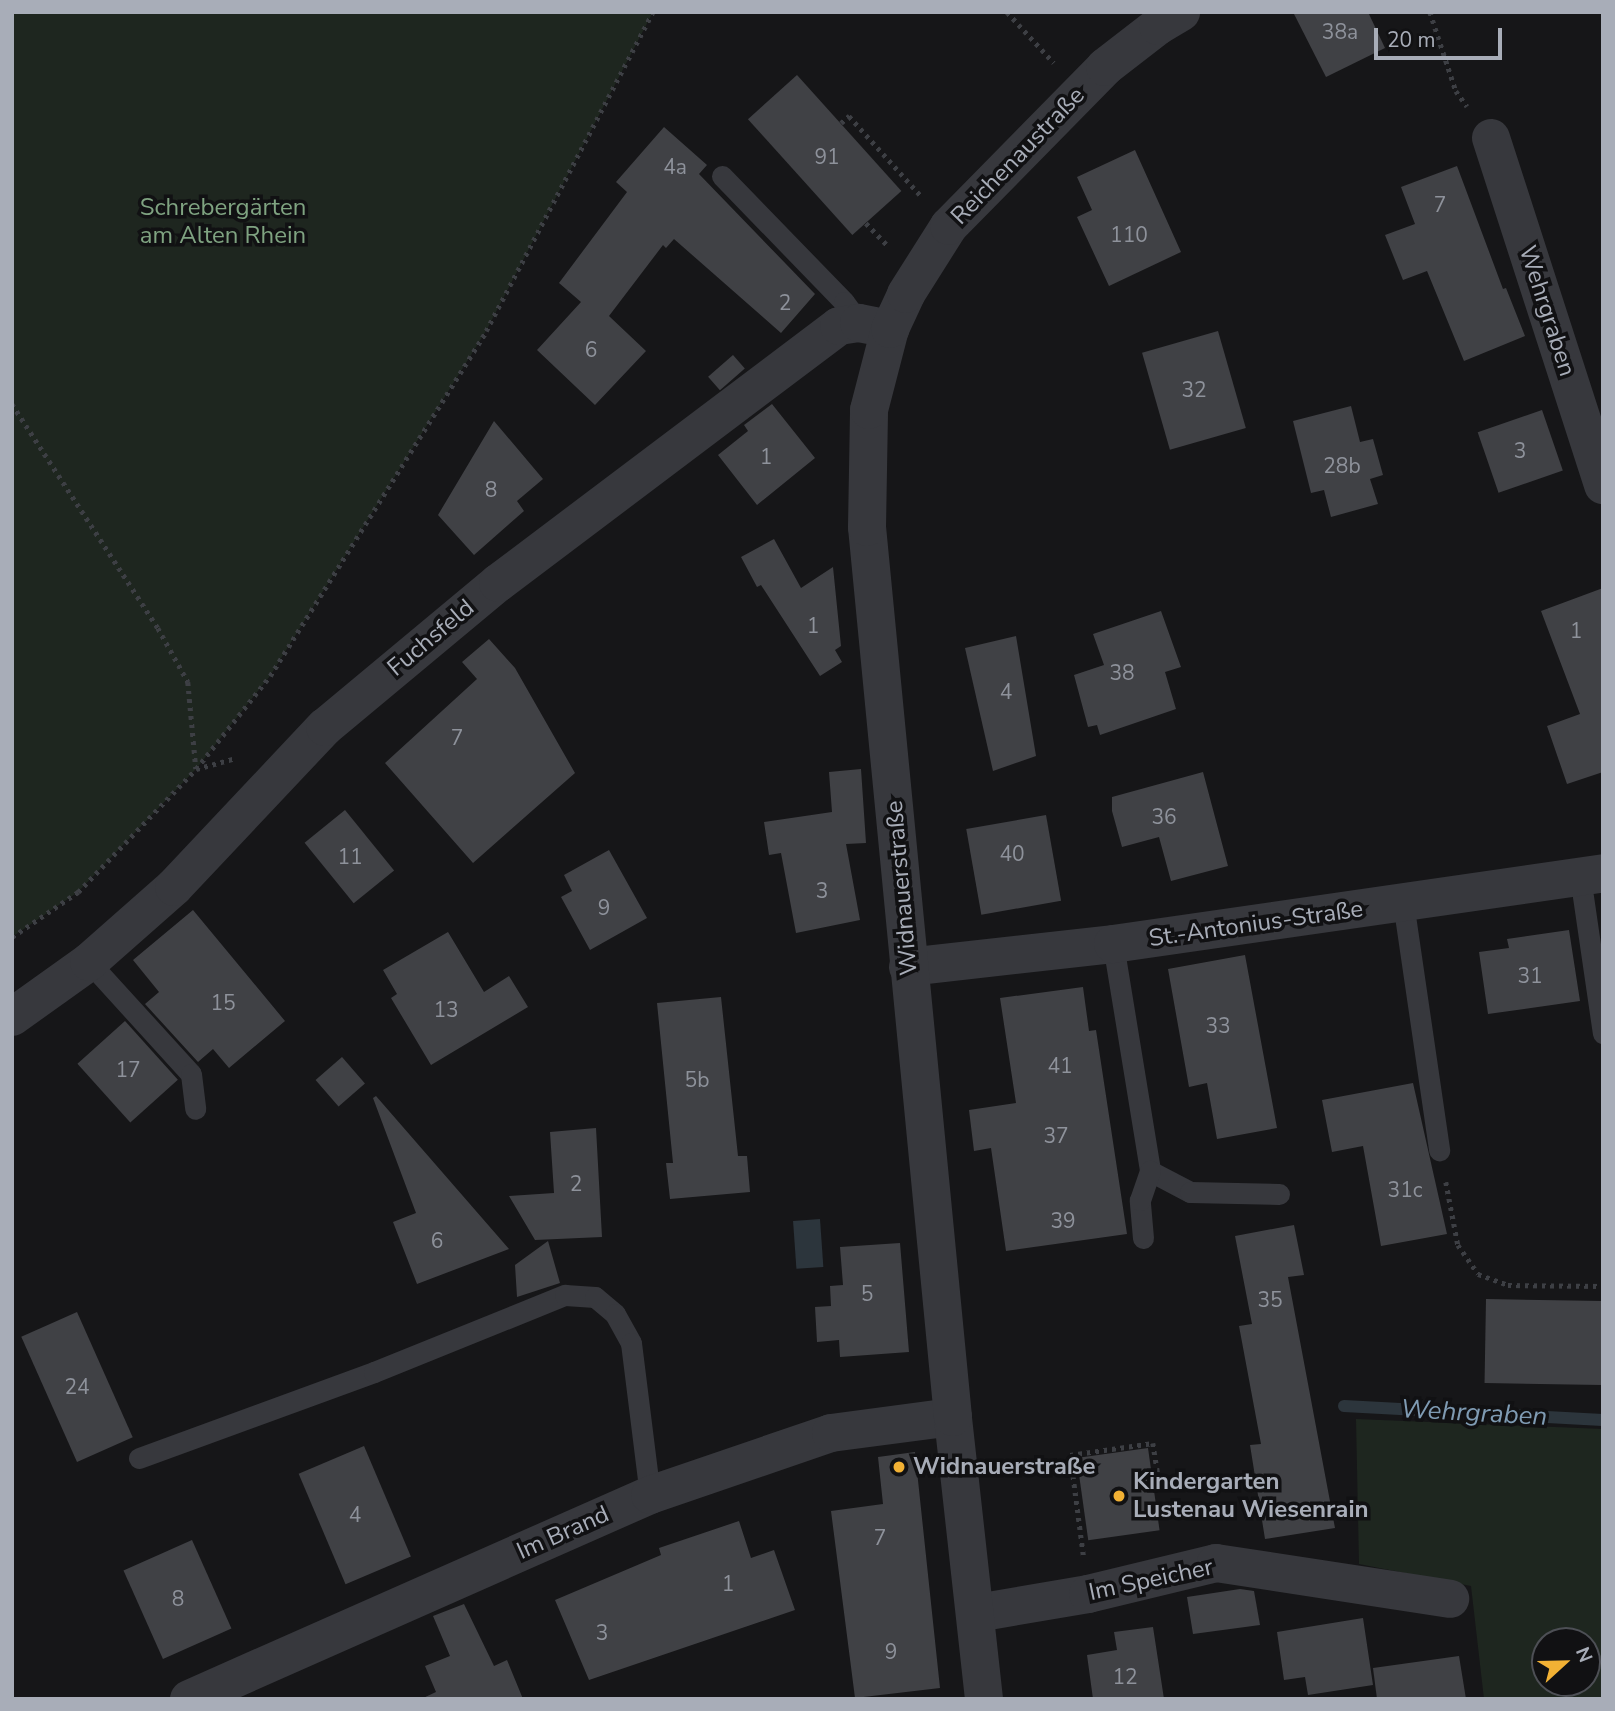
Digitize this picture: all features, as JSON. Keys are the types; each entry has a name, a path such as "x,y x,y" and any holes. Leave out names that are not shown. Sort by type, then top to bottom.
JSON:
{"street":[{"name":"Reichenaustraße","path":"874,326 906,294 949,226 1105,67 1158,26 1181,12"},
{"name":"Wehrgraben","path":"1491,138 1603,485"},
{"name":"Fuchsfeld","path":"12,1017 89,962 174,887 336,717 498,583 839,326 874,326"},
{"name":"Widnauerstraße","path":"874,326 867,527 908,967 984,1699"},
{"name":"St.-Antonius-Straße","path":"908,967 1113,944 1591,874"},
{"name":"Im Brand","path":"189,1699 650,1494 831,1433 953,1417"},
{"name":"Im Speicher","path":"976,1613 1088,1594 1216,1563 1450,1599"}],"lane":[{"path":"722,176 844,302 874,326"},
{"path":"1591,874 1602,1022"},
{"path":"1403,902 1439,1150"},
{"path":"1113,944 1150,1171 1140,1200 1143,1238"},
{"path":"89,962 191,1074 195,1109"},
{"path":"1150,1171 1190,1192 1279,1194"},
{"path":"139,1458 374,1371 565,1295 595,1297 615,1314 631,1343 650,1494"}],"path":[{"path":"12,937 78,892 196,769 270,676 486,331 653,12"},
{"path":"1007,12 1064,73"},
{"path":"1430,12 1456,91 1491,138"},
{"path":"841,123 849,116 927,202"},
{"path":"866,223 892,250"},
{"path":"12,404 158,628 188,682 196,769"},
{"path":"1439,1150 1458,1245 1478,1274 1508,1285 1603,1286"},
{"path":"1088,1594 1070,1455 1153,1443 1158,1482 1186,1478"}],"green space":[{"name":"Schrebergärten am Alten Rhein","path":"12,12 653,12 486,331 270,676 196,769 78,892 12,937"},
{"path":"1356,1419 1603,1429 1603,1699 1484,1699 1471,1586 1359,1564"}],"shaded area":[{"path":"820,1219 823,1267 796,1269 793,1221"}],"building":[{"path":"1293,12 1368,12 1385,48 1326,77"},
{"path":"797,75 901,191 852,235 748,119"},
{"path":"664,127 707,165 699,174 815,294 781,333 674,239 666,248 663,245 609,316 646,351 595,405 537,350 581,302 559,283 627,192 616,182"},
{"path":"1135,150 1181,252 1109,286 1077,217 1092,210 1077,177"},
{"path":"1457,166 1503,289 1506,288 1525,336 1464,361 1427,271 1403,280 1385,235 1415,224 1401,187"},
{"path":"1218,331 1246,428 1170,450 1142,353"},
{"path":"733,355 745,369 720,390 708,377"},
{"path":"772,404 815,458 757,505 718,455 748,431 744,425"},
{"path":"1351,406 1360,442 1373,439 1383,475 1370,479 1378,504 1331,517 1324,490 1311,493 1293,421"},
{"path":"1542,410 1563,471 1499,493 1478,432"},
{"path":"494,421 543,479 517,501 524,511 474,555 438,515"},
{"path":"774,539 801,588 833,567 841,646 835,650 842,662 820,676 761,585 757,587 741,557"},
{"path":"1603,588 1603,772 1567,784 1547,726 1580,714 1541,611"},
{"path":"1161,611 1181,667 1165,672 1176,709 1100,735 1097,725 1088,727 1074,675 1104,665 1093,634"},
{"path":"1016,636 1036,756 993,771 965,648"},
{"path":"489,639 515,668 575,773 473,863 385,763 477,679 462,662"},
{"path":"861,769 866,843 846,844 860,920 796,933 781,853 769,855 764,822 832,812 829,772"},
{"path":"1203,772 1228,866 1171,881 1159,837 1122,847 1112,811 1112,797"},
{"path":"345,810 394,871 354,903 305,843"},
{"path":"1046,815 1061,901 981,915 966,829"},
{"path":"609,850 647,918 590,950 561,897 572,891 564,875"},
{"path":"193,910 285,1021 229,1068 213,1049 198,1062 145,1004 159,992 133,960"},
{"path":"1569,930 1580,1001 1488,1014 1479,952 1509,948 1507,939"},
{"path":"448,932 484,992 509,976 528,1007 431,1065 391,998 397,994 383,970"},
{"path":"1245,955 1277,1128 1217,1139 1207,1083 1189,1087 1168,969"},
{"path":"1083,987 1089,1031 1096,1030 1127,1234 1006,1251 991,1148 974,1151 969,1110 1016,1103 1000,998"},
{"path":"721,997 738,1156 747,1156 750,1192 670,1199 666,1163 673,1163 657,1003"},
{"path":"125,1021 178,1080 130,1123 77,1064"},
{"path":"342,1057 365,1083 339,1106 316,1080"},
{"path":"1413,1083 1447,1234 1381,1246 1363,1146 1332,1152 1322,1100"},
{"path":"376,1096 509,1249 417,1284 393,1222 416,1213 373,1098"},
{"path":"596,1128 602,1237 535,1240 509,1196 554,1193 550,1132"},
{"path":"1294,1225 1304,1275 1288,1277 1335,1528 1265,1539 1250,1445 1261,1444 1239,1326 1252,1324 1235,1236"},
{"path":"548,1241 560,1283 517,1297 515,1265"},
{"path":"900,1243 909,1352 840,1357 839,1340 817,1342 815,1307 831,1306 830,1286 843,1285 840,1247"},
{"path":"1486,1299 1603,1301 1602,1385 1485,1383"},
{"path":"77,1312 133,1437 77,1462 21,1337"},
{"path":"364,1446 411,1556 346,1584 299,1474"},
{"path":"1148,1448 1160,1530 1088,1540 1077,1458"},
{"path":"915,1452 940,1688 855,1698 831,1511 883,1504 878,1457"},
{"path":"739,1521 751,1558 774,1550 795,1610 589,1680 555,1600 661,1555 659,1548"},
{"path":"192,1540 231,1629 163,1659 123,1571"},
{"path":"1240,1589 1254,1591 1260,1625 1193,1634 1187,1597"},
{"path":"464,1604 494,1666 507,1660 523,1699 421,1699 436,1692 425,1666 450,1656 433,1616"},
{"path":"1363,1618 1373,1685 1308,1695 1305,1677 1284,1680 1277,1632"},
{"path":"1153,1627 1164,1699 1093,1699 1087,1655 1117,1650 1114,1632"},
{"path":"1459,1656 1466,1699 1377,1699 1373,1668"}],"waterway":[{"name":"Wehrgraben","path":"1344,1406 1603,1420"}],"place":[{"name":"Widnauerstraße","path":"899,1467"},
{"name":"Kindergarten Lustenau Wiesenrain","path":"1119,1496"}]}
